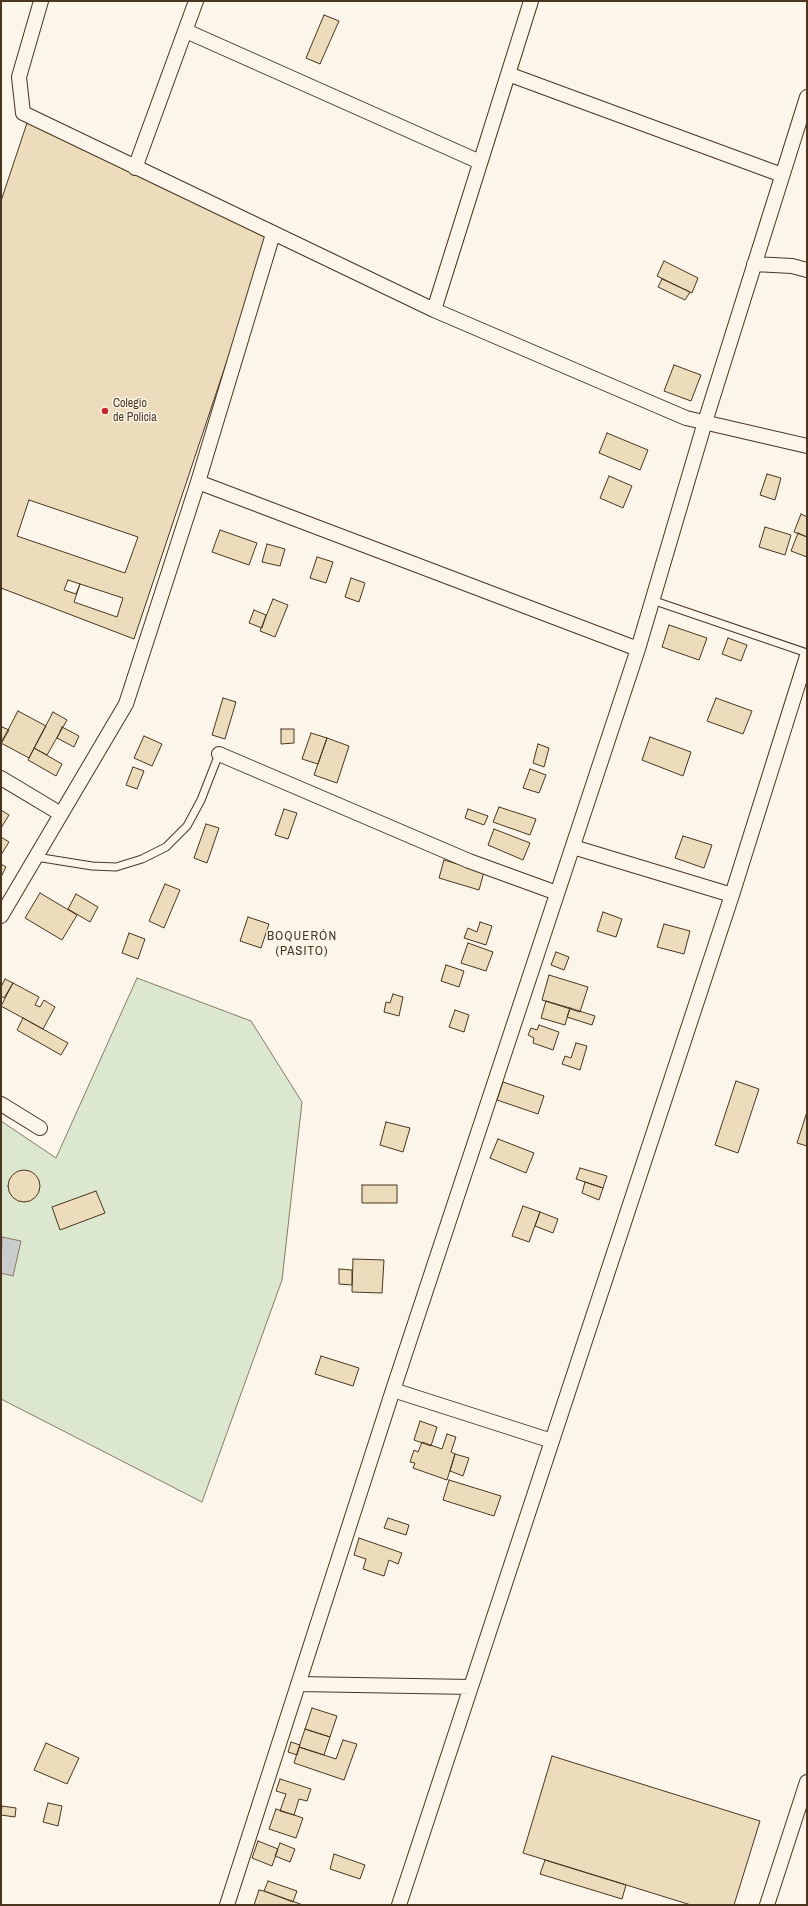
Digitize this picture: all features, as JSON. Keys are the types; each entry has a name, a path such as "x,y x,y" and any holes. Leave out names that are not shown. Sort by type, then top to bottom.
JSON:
{"street":[{"path":"41,1 18,77 23,113 434,310 686,418 807,446"},
{"path":"135,168 196,1"},
{"path":"434,310 531,1"},
{"path":"186,31 480,162"},
{"path":"508,74 782,175"},
{"path":"227,1905 393,1390 638,649 705,422 807,97"},
{"path":"1,916 126,704 198,482 273,234"},
{"path":"754,264 792,266 807,270"},
{"path":"198,482 638,649"},
{"path":"399,1905 732,895 807,656"},
{"path":"219,754 469,861 557,893"},
{"path":"1,778 61,814"},
{"path":"573,847 732,895"},
{"path":"1,1104 40,1128"},
{"path":"393,1390 552,1440"},
{"path":"298,1684 471,1687"},
{"path":"767,1905 807,1782"}],"lane":[{"path":"652,600 807,653"},
{"path":"36,857 92,866 116,867 142,859 166,847 187,826 202,800 219,754"}],"green space":[{"path":"137,978 251,1021 302,1102 282,1280 202,1502 1,1399 1,1121 56,1158"}],"shaded area":[{"path":"2,1237 21,1241 13,1276 1,1273"}],"building":[{"path":"324,15 339,21 320,64 306,58"},
{"name":"Colegio de Policia","path":"28,120 269,235 134,639 1,588 1,201"},
{"path":"664,261 698,278 692,293 657,276"},
{"path":"662,279 690,292 685,300 658,287"},
{"path":"674,365 701,375 691,401 664,391"},
{"path":"607,433 648,450 640,470 599,453"},
{"path":"767,474 781,478 775,500 760,495"},
{"path":"609,476 632,486 623,508 600,498"},
{"path":"29,500 138,537 125,573 17,536"},
{"path":"801,514 807,517 807,537 794,532"},
{"path":"765,527 791,535 785,555 759,547"},
{"path":"220,530 257,543 249,565 212,552"},
{"path":"798,533 807,537 807,557 791,551"},
{"path":"267,544 285,549 280,566 262,562"},
{"path":"317,557 333,562 326,583 310,578"},
{"path":"351,578 365,583 359,602 345,597"},
{"path":"68,580 80,584 76,594 64,590"},
{"path":"80,584 123,598 117,617 74,602"},
{"path":"273,599 288,605 275,637 260,631"},
{"path":"254,610 266,615 262,628 249,623"},
{"path":"669,625 707,638 699,660 662,647"},
{"path":"728,638 747,645 741,661 722,654"},
{"path":"223,698 236,702 225,739 212,735"},
{"path":"716,698 752,711 743,734 707,721"},
{"path":"18,711 46,726 29,758 1,743"},
{"path":"53,712 67,720 47,755 34,748"},
{"path":"2,727 9,730 2,742 1,729"},
{"path":"62,727 79,736 74,747 57,738"},
{"path":"281,729 294,729 294,743 281,744"},
{"path":"311,733 327,738 318,764 302,759"},
{"path":"144,736 162,744 152,766 134,758"},
{"path":"650,737 691,752 683,776 642,760"},
{"path":"327,738 349,746 337,783 314,775"},
{"path":"538,744 549,748 544,767 533,763"},
{"path":"34,748 62,764 56,776 28,760"},
{"path":"133,767 144,771 137,789 126,785"},
{"path":"530,769 546,775 539,793 523,788"},
{"path":"499,807 536,819 530,835 493,822"},
{"path":"284,809 297,813 288,839 275,835"},
{"path":"468,809 488,816 484,825 465,818"},
{"path":"1,810 9,815 1,828"},
{"path":"206,824 219,828 207,863 194,858"},
{"path":"494,829 530,843 523,860 488,845"},
{"path":"683,836 712,845 704,868 675,858"},
{"path":"1,837 9,842 1,855"},
{"path":"444,860 484,872 479,890 439,878"},
{"path":"1,864 6,867 1,877"},
{"path":"165,884 180,890 164,928 149,921"},
{"path":"40,893 77,915 62,940 25,918"},
{"path":"76,894 98,907 90,922 68,909"},
{"path":"603,912 622,919 616,937 597,931"},
{"path":"248,917 269,924 261,948 240,941"},
{"path":"480,922 492,926 486,945 464,938 468,928 477,932"},
{"path":"664,924 690,931 684,954 657,947"},
{"path":"129,933 145,939 138,959 122,953"},
{"path":"468,943 493,952 486,971 461,963"},
{"path":"556,952 569,957 564,970 551,965"},
{"path":"446,965 464,971 459,987 441,981"},
{"path":"549,975 588,987 580,1012 542,1000"},
{"path":"5,979 13,983 4,998 1,996 1,987"},
{"path":"13,983 39,997 35,1005 40,1007 44,1000 55,1007 43,1029 1,1006"},
{"path":"393,994 403,997 399,1016 384,1012 386,1002 390,1003"},
{"path":"546,1001 570,1008 565,1025 541,1018"},
{"path":"570,1008 595,1016 592,1025 567,1017"},
{"path":"455,1010 469,1015 464,1032 449,1027"},
{"path":"23,1018 68,1043 61,1055 17,1030"},
{"path":"539,1025 559,1032 553,1050 533,1043 534,1038 528,1035 531,1028 537,1030"},
{"path":"576,1043 587,1046 580,1070 562,1064 565,1056 571,1058"},
{"path":"736,1081 759,1089 738,1153 715,1145"},
{"path":"503,1082 544,1096 538,1114 497,1100"},
{"path":"807,1112 807,1146 797,1143"},
{"path":"386,1122 410,1128 403,1152 380,1145"},
{"path":"498,1139 534,1153 526,1173 490,1158"},
{"path":"580,1168 607,1176 603,1188 576,1179"},
{"path":"21,1170 27,1170 37,1177 40,1186 39,1192 33,1199 27,1202 21,1202 11,1195 8,1189 8,1183 15,1173"},
{"path":"585,1182 603,1188 599,1200 582,1193"},
{"path":"362,1185 397,1185 397,1203 362,1203"},
{"path":"96,1191 105,1213 60,1230 52,1207"},
{"path":"523,1206 540,1212 529,1242 512,1236"},
{"path":"540,1212 558,1219 553,1233 535,1226"},
{"path":"353,1259 384,1260 382,1293 352,1292"},
{"path":"339,1269 352,1270 352,1285 339,1284"},
{"path":"321,1356 359,1368 353,1386 315,1374"},
{"path":"420,1421 437,1427 431,1446 414,1440"},
{"path":"447,1434 456,1437 451,1452 455,1454 447,1480 413,1468 415,1463 410,1462 414,1450 418,1452 422,1442 442,1449"},
{"path":"455,1454 469,1458 463,1476 450,1471"},
{"path":"449,1480 501,1496 494,1516 443,1500"},
{"path":"388,1518 409,1525 406,1535 384,1528"},
{"path":"359,1538 402,1553 398,1564 389,1560 384,1576 363,1569 366,1559 354,1555"},
{"path":"312,1708 337,1716 330,1737 305,1729"},
{"path":"305,1729 330,1737 324,1755 299,1747"},
{"path":"343,1740 357,1744 344,1780 294,1763 299,1747 336,1759"},
{"path":"291,1742 300,1745 297,1755 288,1752"},
{"path":"46,1743 79,1758 67,1784 34,1770"},
{"path":"552,1756 760,1821 734,1905 691,1905 523,1853"},
{"path":"280,1779 311,1789 307,1801 299,1799 294,1815 280,1811 286,1794 276,1791"},
{"path":"48,1803 62,1806 58,1826 43,1822"},
{"path":"2,1806 16,1808 15,1817 1,1815"},
{"path":"276,1809 303,1818 296,1838 269,1829"},
{"path":"258,1841 278,1849 272,1866 252,1858"},
{"path":"280,1843 295,1849 290,1862 275,1856"},
{"path":"334,1854 365,1865 360,1879 330,1869"},
{"path":"545,1860 626,1885 622,1899 540,1874"},
{"path":"268,1881 297,1891 293,1902 264,1891"},
{"path":"259,1890 264,1891 303,1905 254,1905"}],"place":[{"name":"Colegio de Policia","path":"105,411"}],"district":[{"name":"BOQUERÓN (PASITO)","path":"302,944"}]}
